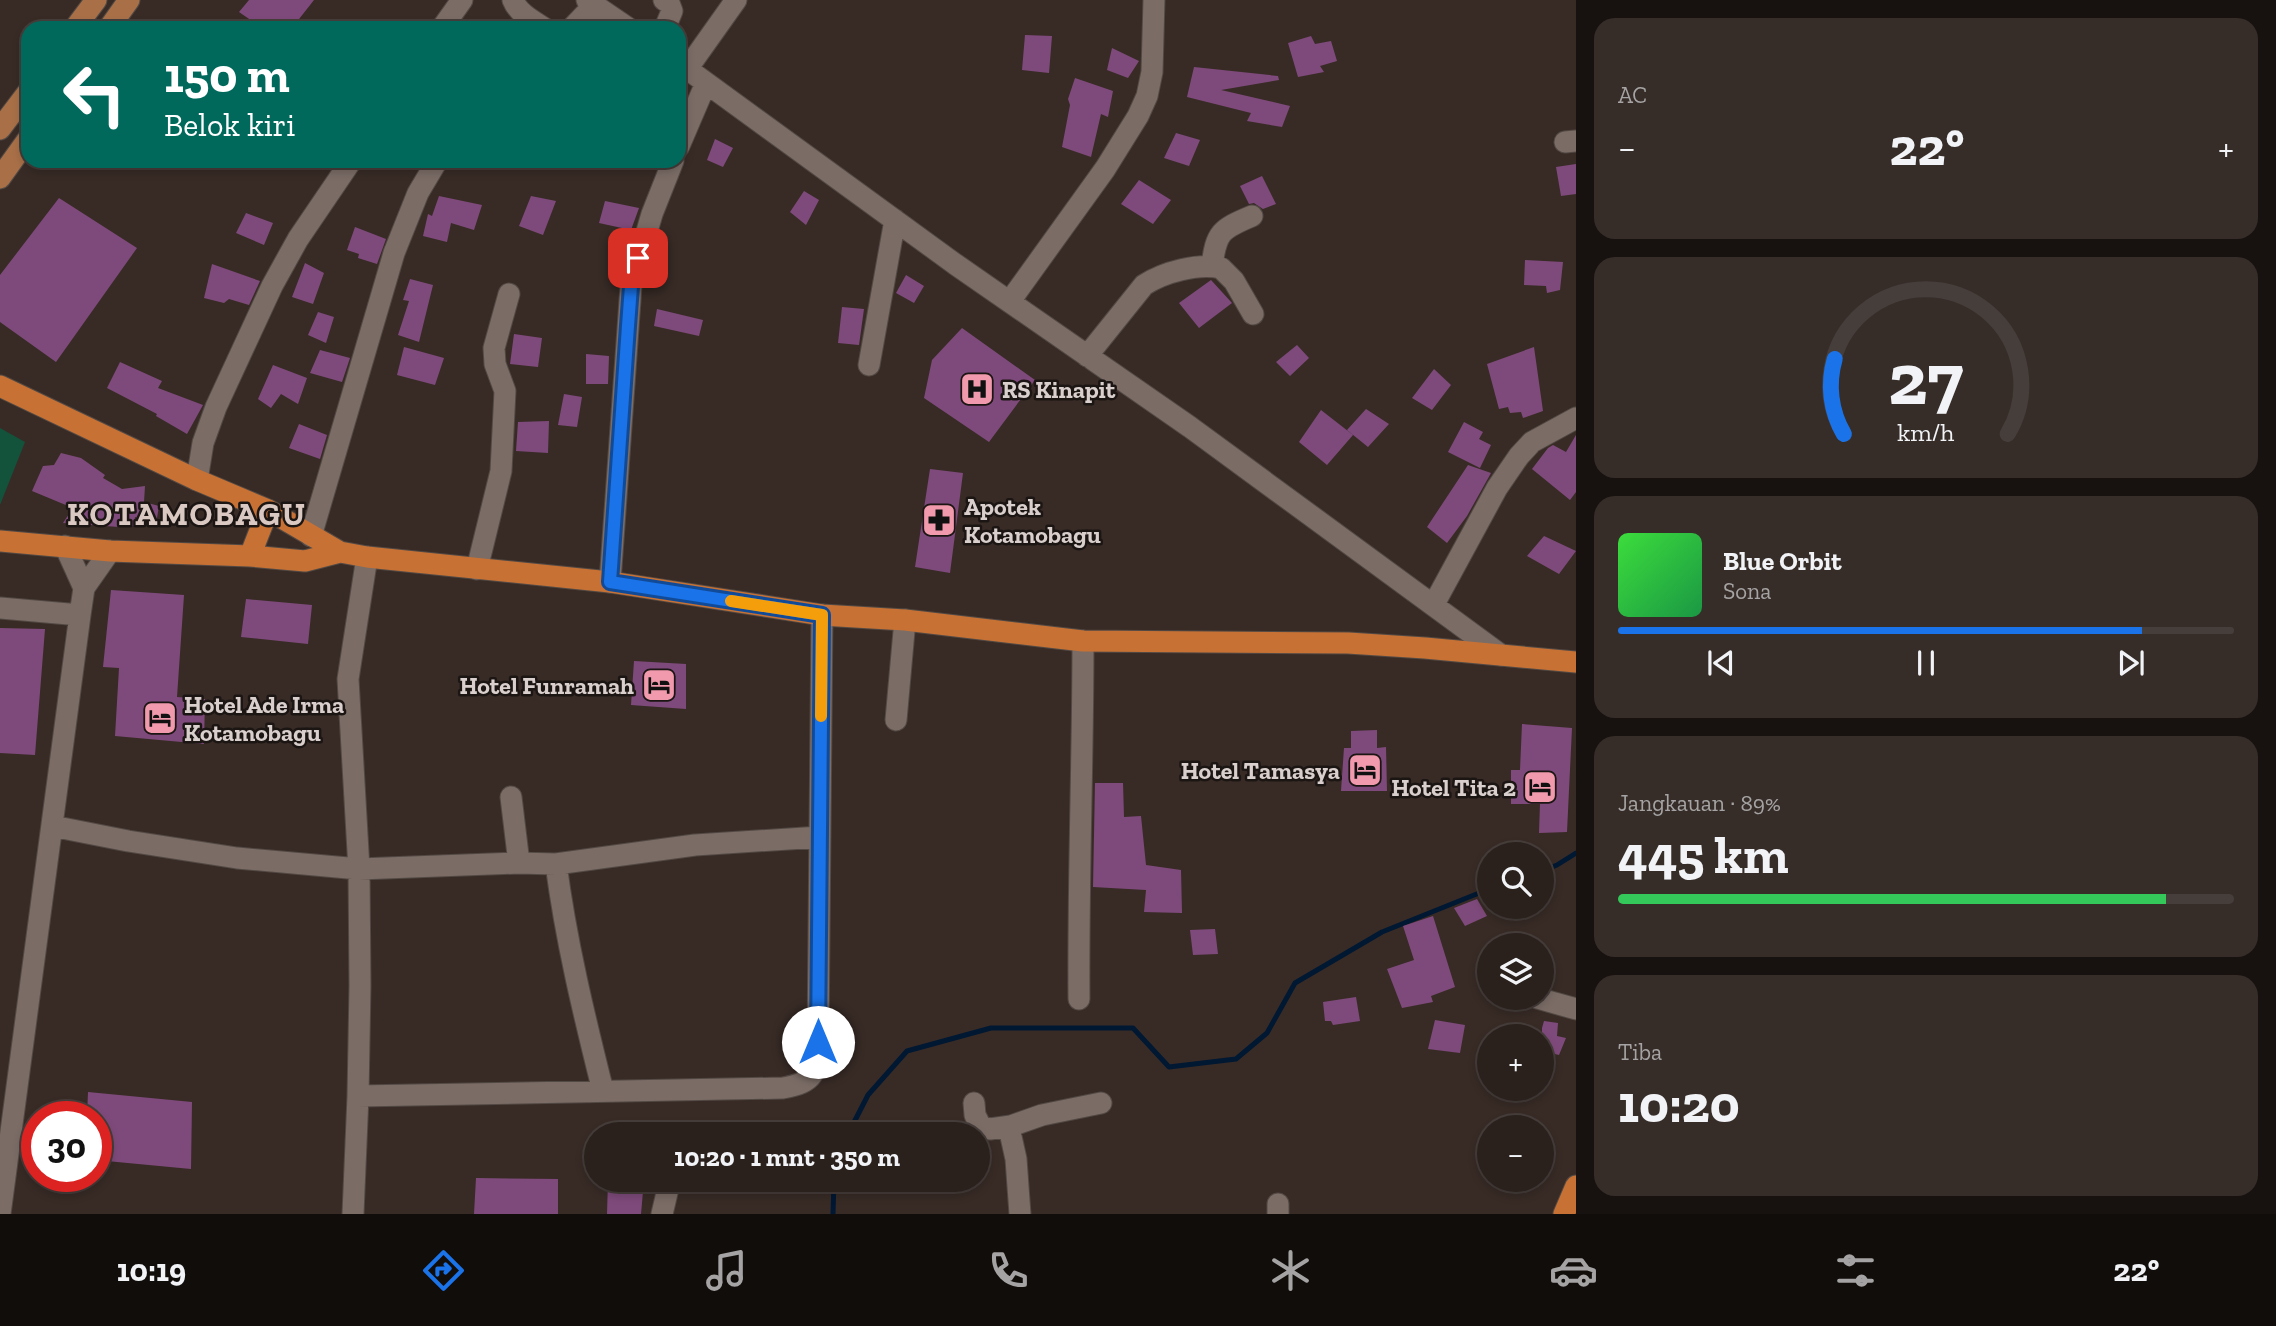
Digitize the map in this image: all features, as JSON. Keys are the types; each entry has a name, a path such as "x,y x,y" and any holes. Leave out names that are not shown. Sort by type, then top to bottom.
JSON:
{"highway":[{"path":"0,386 197,480 268,510 340,552 366,558 610,582 822,615 905,620 1083,641 1349,643 1576,662"},
{"path":"250,556 268,510"},
{"path":"0,541 110,551 250,556 305,561 340,552"},
{"path":"1564,1214 1576,1186"}],"main road":[{"path":"80,21 96,0"},
{"path":"114,21 129,0"},
{"path":"0,129 21,101"},
{"path":"0,177 21,148"}],"street":[{"path":"447,21 462,0"},
{"path":"513,0 533,21"},
{"path":"664,0 673,11 668,21"},
{"path":"686,62 736,0"},
{"path":"1010,301 1105,169 1138,116 1147,96 1152,72 1154,0"},
{"path":"577,21 591,3 618,21"},
{"path":"686,68 895,220 1190,427 1501,655"},
{"path":"686,130 706,83"},
{"path":"197,480 203,443 216,407 272,286 298,239 346,168"},
{"path":"311,536 394,253 418,192 433,168"},
{"path":"610,582 631,286 652,214 670,168"},
{"path":"1212,266 1217,238 1226,227 1252,216"},
{"path":"869,365 895,220"},
{"path":"1087,356 1144,285 1156,277 1212,266 1221,268 1234,281 1253,314"},
{"path":"477,569 501,471 505,391 495,364 494,348 509,294"},
{"path":"1434,604 1497,488 1519,456 1532,442 1576,418"},
{"path":"65,547 84,588"},
{"path":"0,1214 84,588 110,551"},
{"path":"353,1214 358,1096 359,870 348,679 366,558"},
{"path":"0,608 80,615"},
{"path":"358,1096 783,1088 800,1085 811,1079 817,1066 818,1042 822,615"},
{"path":"896,720 905,620"},
{"path":"1079,999 1083,641"},
{"path":"511,797 519,863"},
{"path":"52,826 237,858 359,870 519,863 556,864 695,845 820,836"},
{"path":"556,864 575,979 603,1091"},
{"path":"1554,1003 1576,1009"},
{"path":"974,1103 975,1115 981,1127 990,1129 1101,1103"},
{"path":"1011,1126 1020,1214"},
{"path":"662,1214 667,1192"}],"green space":[{"path":"0,428 25,442 0,505"}],"building":[{"path":"249,0 314,0 298,21 252,21 239,12"},
{"path":"1025,35 1052,36 1049,73 1022,70"},
{"path":"1311,36 1315,44 1331,41 1337,61 1320,66 1324,72 1298,77 1288,43"},
{"path":"1112,48 1139,61 1128,78 1107,70"},
{"path":"1194,67 1278,76 1279,80 1221,90 1290,106 1282,127 1247,121 1251,113 1187,97"},
{"path":"1075,78 1113,91 1108,117 1101,114 1091,157 1062,147 1070,105 1068,99"},
{"path":"1176,133 1200,140 1189,166 1164,158"},
{"path":"715,139 733,148 723,167 707,160"},
{"path":"1576,164 1576,194 1561,196 1556,167"},
{"path":"1262,176 1276,204 1263,209 1254,203 1249,204 1240,186"},
{"path":"1139,180 1171,200 1153,224 1121,204"},
{"path":"804,191 819,200 806,225 790,212"},
{"path":"439,196 482,205 474,230 451,223 447,242 423,236 428,214 432,216"},
{"path":"531,196 556,201 543,235 519,226"},
{"path":"59,198 137,248 56,362 0,322 0,275"},
{"path":"605,201 639,208 631,230 599,223"},
{"path":"246,213 273,223 264,245 236,233"},
{"path":"355,227 386,239 377,264 358,258 359,254 347,250"},
{"path":"1525,260 1563,262 1560,290 1547,293 1546,286 1524,285"},
{"path":"305,263 324,273 313,304 292,297"},
{"path":"212,264 260,281 249,305 229,299 224,303 204,298"},
{"path":"906,275 924,286 914,303 896,293"},
{"path":"410,279 433,285 419,342 398,335 409,301 403,300"},
{"path":"1211,280 1232,303 1199,328 1179,303"},
{"path":"842,307 864,309 859,345 838,343"},
{"path":"657,309 703,320 699,336 654,326"},
{"path":"318,312 334,317 326,343 308,335"},
{"name":"RS Kinapit","path":"962,328 1035,380 989,442 924,398 932,360"},
{"path":"514,334 542,338 538,367 510,364"},
{"path":"1297,345 1309,358 1290,376 1276,362"},
{"path":"404,347 444,358 435,385 397,375"},
{"path":"1534,347 1543,411 1523,418 1521,412 1510,413 1508,407 1499,409 1487,364"},
{"path":"320,350 350,358 342,382 310,373"},
{"path":"586,354 609,356 608,384 586,384"},
{"path":"120,362 162,381 158,388 203,405 187,434 156,416 157,414 107,388"},
{"path":"273,365 307,378 298,404 281,394 271,408 258,399"},
{"path":"1434,369 1451,385 1432,410 1412,398"},
{"path":"564,394 582,397 577,427 558,425"},
{"path":"1366,409 1389,424 1368,447 1347,430"},
{"path":"1321,410 1353,435 1327,465 1299,442"},
{"path":"549,421 548,453 516,451 518,422"},
{"path":"1464,422 1483,432 1479,439 1491,445 1480,468 1448,452"},
{"path":"299,424 327,435 320,459 289,448"},
{"path":"1576,435 1576,492 1570,500 1532,469 1553,445 1566,452"},
{"path":"61,453 81,458 105,475 103,478 122,489 145,486 144,502 159,506 156,524 135,517 134,526 63,523 73,508 32,491 43,466 54,465"},
{"path":"1468,465 1491,473 1467,516 1447,543 1427,527"},
{"name":"Apotek Kotamobagu","path":"930,469 963,473 950,573 915,567"},
{"path":"1544,536 1576,551 1559,574 1527,556"},
{"path":"111,590 184,595 177,697 205,699 204,744 115,736 119,668 103,667"},
{"path":"246,599 312,605 308,644 241,637"},
{"path":"0,628 45,629 35,755 0,753"},
{"name":"Hotel Funramah","path":"634,661 686,664 686,709 631,705"},
{"name":"Hotel Tita 2","path":"1522,724 1572,728 1567,832 1539,833 1540,804 1511,804 1511,770 1520,770"},
{"name":"Hotel Tamasya","path":"1377,730 1377,748 1386,747 1387,791 1341,791 1344,748 1351,748 1351,731"},
{"path":"1095,783 1123,783 1124,817 1141,816 1146,865 1181,870 1182,913 1144,912 1146,890 1093,887"},
{"path":"1477,899 1477,919 1480,919 1465,926 1454,908"},
{"path":"1433,916 1455,987 1431,996 1433,1002 1402,1008 1387,969 1414,960 1403,926"},
{"path":"1215,929 1218,954 1193,955 1190,930"},
{"path":"1356,997 1360,1021 1333,1025 1331,1021 1325,1021 1323,1002"},
{"path":"1435,1020 1465,1025 1460,1053 1428,1049"},
{"path":"1544,1021 1558,1023 1557,1036 1566,1038 1559,1055 1554,1054 1554,1024 1543,1024"},
{"path":"88,1092 192,1102 191,1169 112,1162 112,1101 88,1101"},
{"path":"476,1178 558,1179 558,1214 474,1214"},
{"path":"608,1192 643,1192 641,1214 607,1214"}],"waterway":[{"path":"1554,866 1576,853"},
{"path":"854,1122 868,1095 907,1051 991,1028 1133,1028 1169,1067 1236,1059 1267,1033 1295,983 1382,932 1477,894"},
{"path":"833,1214 834,1192"}],"slow traffic":[{"path":"731,601 822,615 821,716"}],"place":[{"name":"RS Kinapit","path":"977,389"},
{"name":"Apotek Kotamobagu","path":"939,520"},
{"name":"Hotel Funramah","path":"659,685"},
{"name":"Hotel Ade Irma Kotamobagu","path":"160,718"},
{"name":"Hotel Tamasya","path":"1365,770"},
{"name":"Hotel Tita 2","path":"1540,787"}],"district":[{"name":"KOTAMOBAGU","path":"187,514"}],"route":[{"path":"638,258 631,286 610,582 822,615 818,1042"}]}
